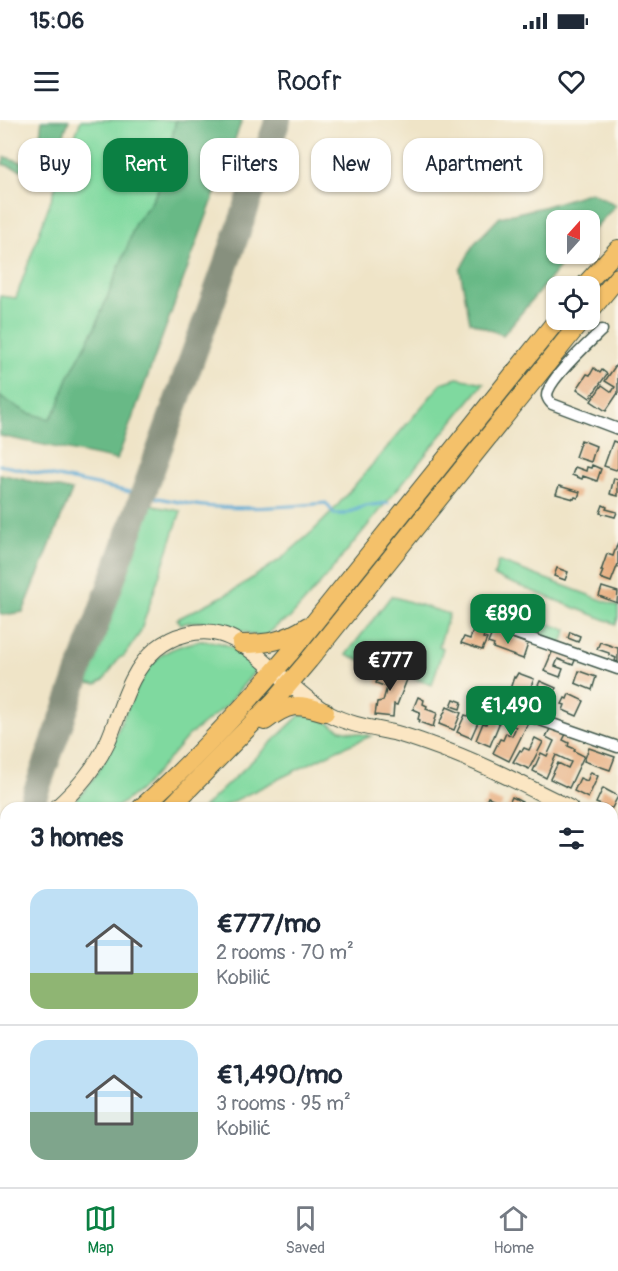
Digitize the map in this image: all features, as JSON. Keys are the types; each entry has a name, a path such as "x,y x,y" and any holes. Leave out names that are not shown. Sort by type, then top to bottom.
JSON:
{"main road":[{"path":"593,276 618,249"},
{"path":"600,299 618,277"},
{"path":"148,802 258,691 294,649 549,330"},
{"path":"176,802 275,700 574,330"},
{"path":"241,644 278,641 296,634 314,622"},
{"path":"62,802 79,786 97,762 136,673 157,648 189,633 213,632 233,638 325,712"},
{"path":"196,782 216,769 262,724 279,711 296,706 313,708 356,725 404,736 461,756 497,771 558,802"}],"street":[{"path":"602,330 561,370 547,396 552,404 618,429"},
{"path":"484,622 618,669"},
{"path":"512,710 618,747"}],"green space":[{"path":"42,120 69,120 62,138 40,138"},
{"path":"81,120 176,120 172,138 103,138 103,192 157,192 135,223 95,328 68,378 58,408 50,419 28,413 0,397 0,296 16,298 54,192 91,192 91,138 74,138"},
{"path":"176,120 242,120 235,138 200,138 200,192 216,192 117,460 0,436 0,397 28,413 50,419 58,407 68,378 95,328 135,223 157,192 188,192 188,138 172,138"},
{"path":"5,157 18,161 18,169 2,164"},
{"path":"591,192 616,205 600,222 600,210 546,210 546,264 562,264 552,276 546,276 546,283 503,335 470,322 460,270 474,244 500,217"},
{"path":"557,330 567,330 369,572 390,537"},
{"path":"457,378 484,383 289,619 280,623 264,638 213,623 181,624 177,619 231,592 281,559 313,531 442,383"},
{"path":"0,474 72,491 23,612 3,615 0,613"},
{"path":"148,505 181,511 140,633 104,680 97,684 85,683"},
{"path":"498,561 618,606 616,624 494,576"},
{"path":"391,596 449,614 439,646 443,648 432,685 346,655"},
{"path":"486,602 567,630 561,646 480,617"},
{"path":"200,641 221,643 233,648 249,660 255,671 226,706 188,736 146,785 124,802 73,802 90,784 106,757 125,713 150,666 158,657 181,646"},
{"path":"300,715 316,716 341,730 371,736 337,750 232,802 209,802"}],"building":[{"path":"616,365 618,366 618,393 606,411 591,401 602,385 612,392 615,387 605,381"},
{"path":"594,368 600,373 602,370 607,374 590,398 577,389"},
{"path":"581,440 596,446 591,462 575,457"},
{"path":"613,441 618,443 618,468 616,470 604,466"},
{"path":"592,465 601,469 597,481 572,475 575,467 586,471 587,467 591,468"},
{"path":"614,478 618,479 618,496 610,494"},
{"path":"559,486 580,492 578,498 556,494"},
{"path":"603,505 607,507 606,509 617,512 615,517 600,513"},
{"path":"618,542 618,564 611,582 600,578 603,571 601,571 607,554 613,556"},
{"path":"557,568 568,572 565,580 554,576"},
{"path":"602,587 618,592 617,603 599,596"},
{"path":"475,625 486,630 483,638 487,639 482,650 461,643 464,637 470,639"},
{"path":"494,629 528,644 523,659 493,648 494,645 488,643"},
{"path":"570,632 580,636 578,642 568,638"},
{"path":"600,642 618,648 618,662 609,653 597,649"},
{"path":"553,650 576,658 573,665 558,659 555,666 563,669 560,677 544,671"},
{"path":"381,668 408,677 397,705 394,704 393,717 375,715 377,702 383,701 387,687 376,683"},
{"path":"579,671 596,677 592,690 575,683"},
{"path":"518,673 534,679 527,696 510,689"},
{"path":"540,681 556,688 552,699 549,697 546,704 532,699"},
{"path":"569,694 584,701 577,716 563,710 565,705 562,704"},
{"path":"418,697 424,700 423,704 427,706 426,709 437,713 433,727 419,722 420,712 413,709"},
{"path":"454,699 462,702 460,709 451,706"},
{"path":"447,707 461,713 454,730 439,724"},
{"path":"508,711 529,721 509,761 493,753 500,739 503,740 506,733 512,736 516,727 504,721"},
{"path":"465,715 479,720 471,738 457,732"},
{"path":"492,717 497,719 499,724 490,746 476,740 483,723 486,724"},
{"path":"551,727 566,734 563,740 575,749 574,751 584,756 569,788 550,779 558,763 568,768 571,762 556,755 546,778 533,771 541,753 547,756 554,741 546,737"},
{"path":"535,738 543,742 529,769 513,762 520,750 524,748 529,750"},
{"path":"589,748 615,757 610,770 584,761"},
{"path":"591,772 598,776 588,798 574,791 580,778 587,781"},
{"path":"603,788 618,796 615,802 596,802"},
{"path":"488,797 500,802 486,802"},
{"path":"512,797 522,802 510,802"}],"waterway":[{"path":"0,465 135,493"},
{"path":"153,497 198,505 234,508 326,503 334,514 345,514 365,506 388,503"}],"taxiway":[{"path":"32,802 278,120"}]}
